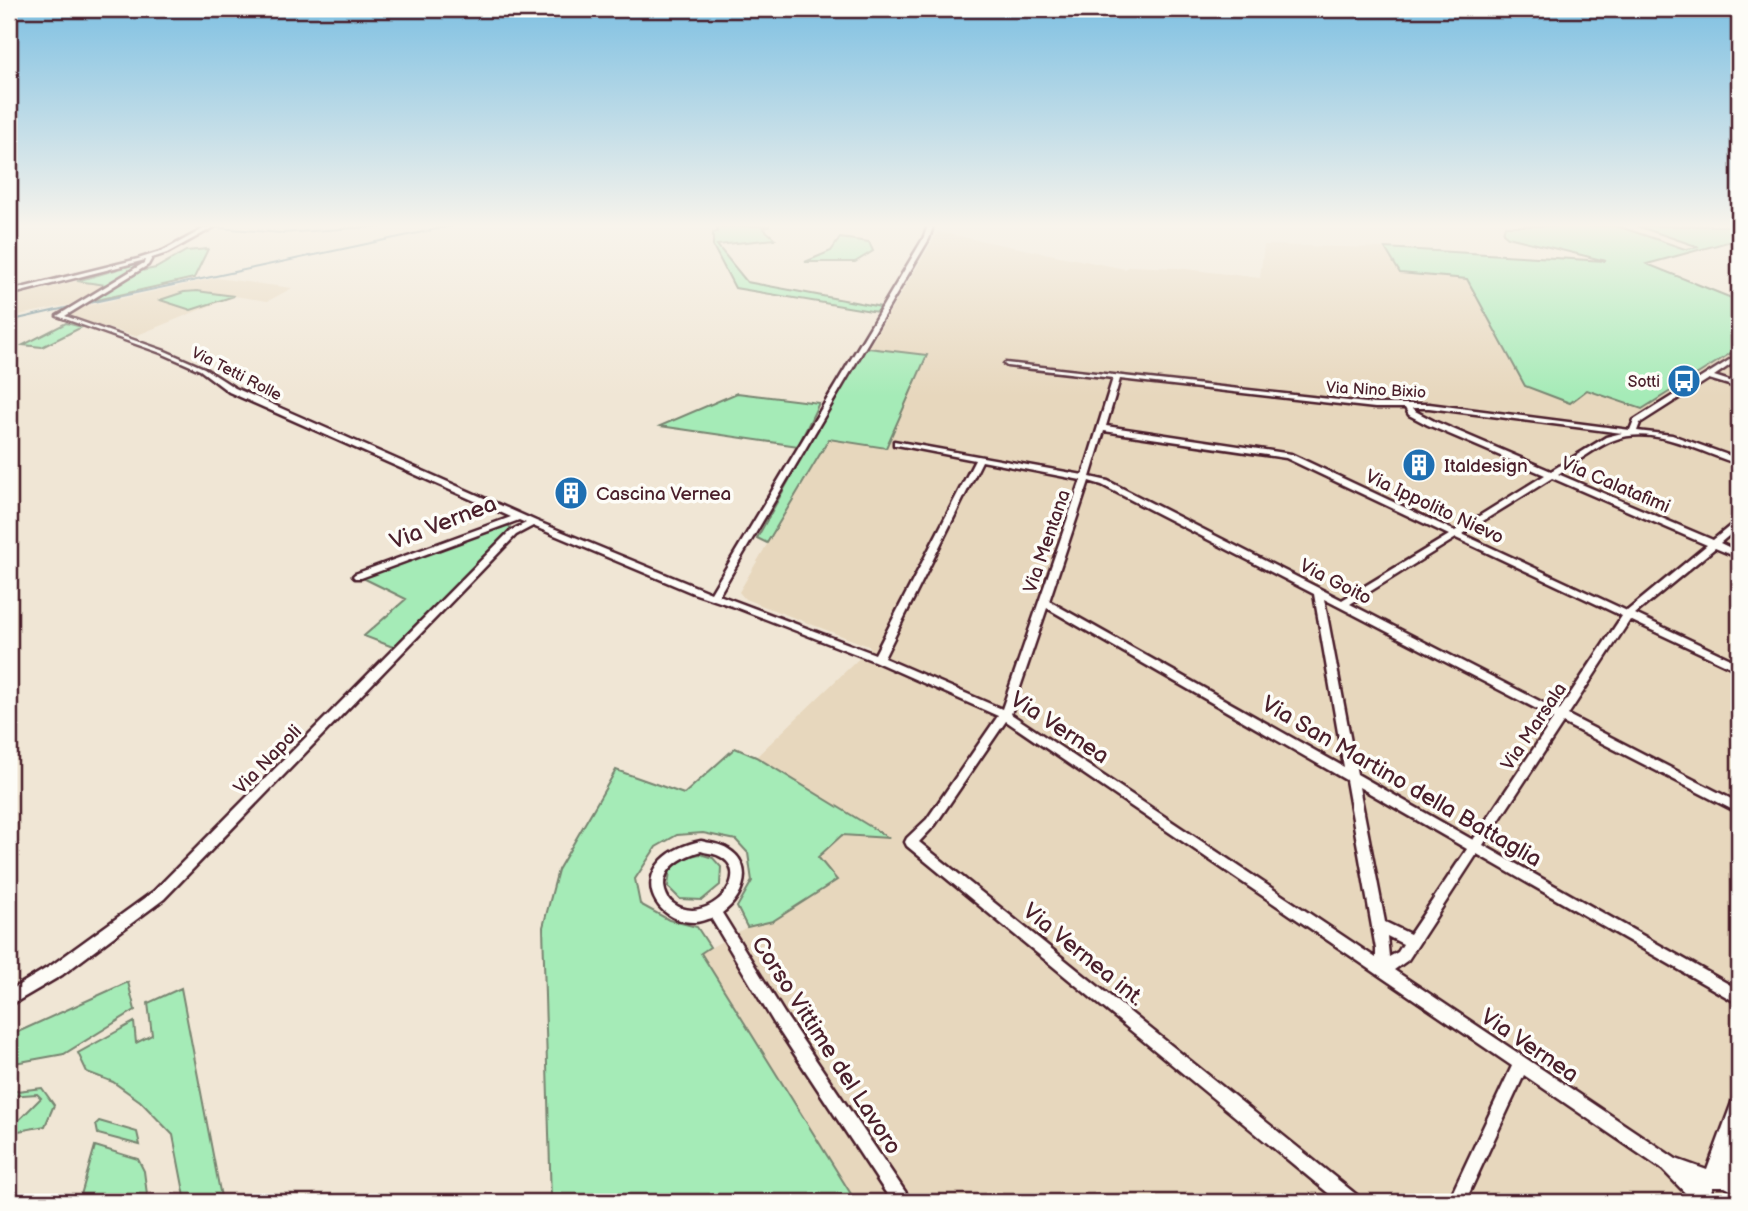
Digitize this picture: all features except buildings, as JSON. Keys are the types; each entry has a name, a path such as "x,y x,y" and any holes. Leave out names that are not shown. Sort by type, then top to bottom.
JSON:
{"street":[{"path":"9,293 50,283"},
{"name":"Via Tetti Rolle","path":"115,283 60,316 176,357 202,369 232,390 518,517"},
{"path":"713,597 898,283"},
{"path":"1343,604 1609,439 1633,432 1637,422 1739,356"},
{"name":"Via Nino Bixio","path":"1007,364 1375,406 1406,405 1527,417 1669,437 1739,462"},
{"path":"1708,376 1739,386"},
{"name":"Via Mentana","path":"1005,715 1086,478 1117,377"},
{"name":"Via Calatafimi","path":"1406,405 1412,413 1432,423 1739,555"},
{"name":"Via Ippolito Nievo","path":"1102,428 1288,456 1739,667"},
{"name":"Via Goito","path":"897,443 1086,478 1105,484 1739,808"},
{"path":"878,659 980,458"},
{"name":"Via Vernea","path":"358,576 518,517 713,597 878,659 1005,715 1669,1164"},
{"name":"Via Napoli","path":"9,999 57,971 159,895 513,533 533,523"},
{"name":"Via Marsala","path":"1382,970 1403,956 1628,615 1739,523"},
{"path":"1318,591 1378,925 1382,970"},
{"name":"Via San Martino della Battaglia","path":"1044,602 1739,998"},
{"name":"Via Vernea int.","path":"1005,715 931,822 911,842 1352,1202"},
{"path":"701,846 716,847 728,853 737,864 740,875 733,896 714,911 692,916 674,911 664,903 659,893 661,872 679,853 701,846"},
{"name":"Corso Vittime del Lavoro","path":"714,911 779,1018 902,1202"},
{"path":"1378,925 1412,942"},
{"path":"1456,1202 1521,1064"},
{"path":"1705,1202 1702,1190 1711,1179 1739,1102"},
{"path":"1723,1150 1738,1185"},
{"path":"1669,1164 1711,1179 1727,1179 1738,1185"},
{"path":"1669,1164 1705,1202"}],"shaded area":[{"path":"71,283 106,285 69,305 9,317 9,298"},
{"path":"195,283 250,283 292,288 268,301 234,296 135,336 64,315 77,308"},
{"path":"908,283 1469,283 1525,386 1587,390 1642,409 1739,348 1739,1202 856,1202 701,953 747,927 773,921 836,880 818,857 842,835 887,837 756,757 871,647 745,599 739,592 829,439 926,355 868,348"}],"green space":[{"path":"118,283 174,283 84,303"},
{"path":"732,283 750,283 881,307 877,312 735,288"},
{"path":"1469,283 1693,283 1739,301 1739,348 1642,409 1587,390 1570,403 1525,386"},
{"path":"184,292 234,296 191,310 160,300"},
{"path":"66,323 82,327 42,347 23,345"},
{"path":"868,348 927,355 886,448 829,439 767,543 757,538 859,354"},
{"path":"737,393 819,403 798,446 660,426"},
{"path":"508,524 511,529 393,647 364,636 406,599 363,578"},
{"path":"735,748 756,757 889,838 842,835 818,857 837,880 773,921 747,927 737,907 752,881 748,853 736,840 703,833 677,835 656,847 635,879 640,904 669,920 697,927 710,947 701,953 856,1202 551,1202 543,927 558,870 616,770 684,794"},
{"path":"700,854 713,858 721,867 720,885 702,900 680,899 668,887 670,870 686,857"},
{"path":"128,982 135,1010 64,1054 9,1064 9,1036"},
{"path":"181,988 222,1202 186,1202 173,1135 140,1101 113,1082 87,1072 78,1053 134,1022 136,1043 152,1035 148,1003"},
{"path":"42,1088 54,1105 45,1126 13,1132 16,1123 41,1098 37,1094 9,1096 9,1092"},
{"path":"99,1121 137,1132 140,1145 98,1134 96,1124"},
{"path":"95,1146 138,1159 144,1171 148,1202 79,1202"}],"waterway":[{"path":"84,304 185,283"},
{"path":"9,321 74,306"}],"place":[{"name":"Sotti","path":"1684,381"},
{"name":"Italdesign","path":"1419,465"},
{"name":"Cascina Vernea","path":"571,493"}]}
